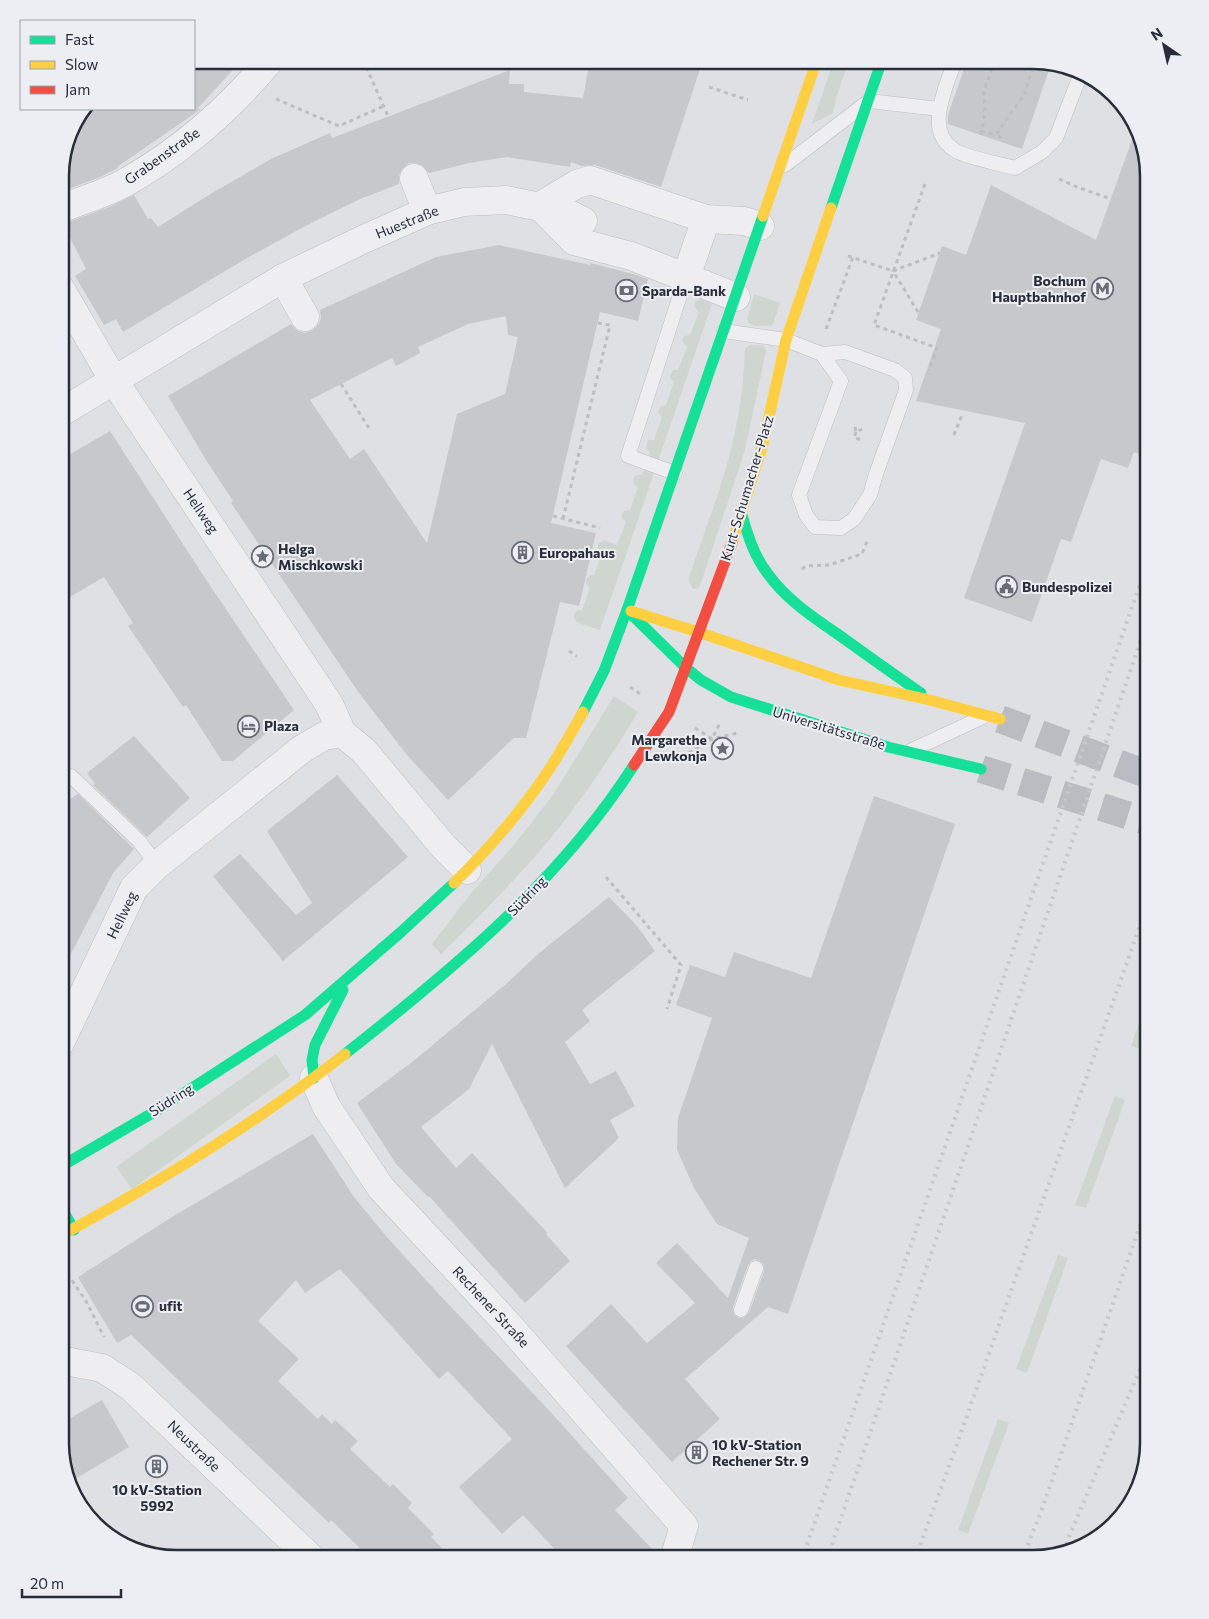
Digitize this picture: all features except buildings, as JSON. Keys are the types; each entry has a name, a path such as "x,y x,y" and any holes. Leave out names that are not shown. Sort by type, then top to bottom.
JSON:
{"main road":[{"path":"627,610 814,69"},
{"name":"Kurt-Schumacher-Platz","path":"685,667 742,515 763,444 786,340 879,69"},
{"path":"742,515 751,549 765,572 782,592 803,610 930,700"},
{"path":"627,610 750,648 839,680 930,700 993,717"},
{"path":"627,610 685,667"},
{"name":"Südring","path":"69,1162 160,1108 305,1015 401,932 467,870 514,818 552,766 591,698 604,671 627,610"},
{"name":"Südring","path":"69,1232 130,1198 202,1153 314,1078 453,968 524,900 569,851 614,797 669,712 685,667"},
{"name":"Universitätsstraße","path":"685,667 701,680 731,697 844,734 908,752 981,769"},
{"name":"Südring","path":"314,1078 312,1060 315,1045 351,976"},
{"path":"69,1221 74,1230"}],"street":[{"name":"Grabenstraße","path":"69,205 126,182 191,138 248,86 262,69"},
{"path":"414,178 427,212"},
{"path":"736,296 631,256 600,254 574,241 572,215 577,184 590,180 706,219 744,221 760,226"},
{"name":"Huestraße","path":"69,408 283,278 362,240 427,212 464,202 506,200 572,215"},
{"path":"686,277 706,219"},
{"path":"283,278 305,317"},
{"name":"Hellweg","path":"69,304 114,381 329,704 342,733 364,750 443,846 467,870"},
{"name":"Hellweg","path":"69,1024 134,888 157,865 302,749 324,736 342,733"},
{"name":"Rechener Straße","path":"314,1078 326,1106 381,1188 505,1321 684,1526 677,1550"},
{"name":"Neustraße","path":"69,1362 102,1368 130,1386 303,1550"}],"lane":[{"path":"952,69 939,109 938,124 942,139 953,150 1015,168 1042,152 1056,138 1079,79"},
{"path":"780,168 869,101 939,109"},
{"path":"675,473 628,456 686,277"},
{"path":"724,331 786,340 822,354 845,352 895,370 905,378 906,390 870,496 854,519 841,528 815,527 806,515 799,494 841,380 822,354"},
{"path":"908,752 993,717"},
{"path":"71,776 139,841 157,865"},
{"path":"741,1310 756,1268"}],"path":[{"path":"367,69 388,116"},
{"path":"980,138 985,114 984,90 992,69"},
{"path":"996,135 1025,93 1032,69"},
{"path":"709,87 748,100"},
{"path":"298,110 339,126 384,106"},
{"path":"981,131 1005,139"},
{"path":"1060,179 1111,199"},
{"path":"893,272 940,253"},
{"path":"848,256 893,272 918,312"},
{"path":"826,328 853,257"},
{"path":"563,519 610,325 598,323"},
{"path":"341,384 369,428"},
{"path":"954,435 962,415"},
{"path":"855,426 856,432 862,429"},
{"path":"553,516 600,528"},
{"path":"628,686 648,698"},
{"path":"712,739 722,718"},
{"path":"695,728 712,739"},
{"path":"672,763 712,739 740,732"},
{"path":"606,877 682,965 667,1009"},
{"path":"69,1276 86,1301 114,1353 102,1368"}],"shaded area":[{"path":"831,69 846,69 833,113 812,124"},
{"path":"754,294 780,303 771,326 754,325 747,320"},
{"path":"701,299 712,304 600,630 578,623 574,618 574,614 582,610 590,588 586,584 586,580 590,575 594,575 602,553 598,548 598,544 604,540 617,545 626,522 622,518 622,514 624,511 630,510 638,487 634,484 634,477 642,475 650,452 646,448 648,440 654,440 662,417 658,412 661,406 666,405 674,382 670,377 673,370 678,370 687,347 682,339 690,335 699,312 694,306 695,302"},
{"path":"750,345 762,345 766,351 745,450 700,586 693,589 689,577 731,450 741,401 745,349"},
{"path":"614,696 638,712 602,769 534,858 441,954 432,944 472,892 514,845 553,795"},
{"path":"1140,1021 1140,1048 1131,1046"},
{"path":"276,1054 290,1076 132,1189 116,1167"},
{"path":"1115,1096 1125,1100 1086,1208 1075,1205"},
{"path":"1058,1255 1068,1258 1027,1373 1016,1369"},
{"path":"998,1419 1009,1423 968,1534 958,1530"}],"tunnel":[{"path":"1000,719 1140,772"},
{"path":"981,769 1140,819"}],"railway":[{"path":"805,1550 1140,584"},
{"path":"830,1550 1140,642"},
{"path":"918,1550 1140,926"},
{"path":"1026,1550 1041,1512 1140,1225"},
{"path":"1065,1546 1140,1369"}],"traffic: fast":[{"path":"831,208 879,69"},
{"path":"583,712 604,671 627,610 763,216"},
{"path":"742,515 749,538 759,560 776,584 794,602 921,693"},
{"path":"627,610 685,667"},
{"path":"685,667 701,680 731,697 888,747 981,769"},
{"path":"345,1054 425,990 502,921 573,847 605,807 634,765"},
{"path":"69,1162 161,1108 305,1015 401,932 454,883"},
{"path":"314,1078 312,1060 315,1045 343,990"},
{"path":"69,1221 74,1230"}],"traffic: slow":[{"path":"763,216 814,69"},
{"path":"732,543 763,444 786,340 831,208"},
{"path":"631,611 698,632"},
{"path":"698,632 839,680 930,700 1000,719"},
{"path":"454,883 519,812 556,759 583,712"},
{"path":"69,1231 170,1173 242,1128 345,1054"}],"traffic: jam":[{"path":"634,765 669,712 732,543"}],"place":[{"name":"Bochum Hauptbahnhof","path":"1102,289"},
{"name":"Sparda-Bank","path":"626,291"},
{"name":"Europahaus","path":"523,553"},
{"name":"Helga Mischkowski","path":"262,557"},
{"name":"Bundespolizei","path":"1006,587"},
{"name":"Plaza","path":"248,726"},
{"name":"Margarethe Lewkonja","path":"723,748"},
{"name":"ufit","path":"143,1306"},
{"name":"10 kV-Station Rechener Str. 9","path":"696,1453"},
{"name":"10 kV-Station 5992","path":"157,1467"}]}
